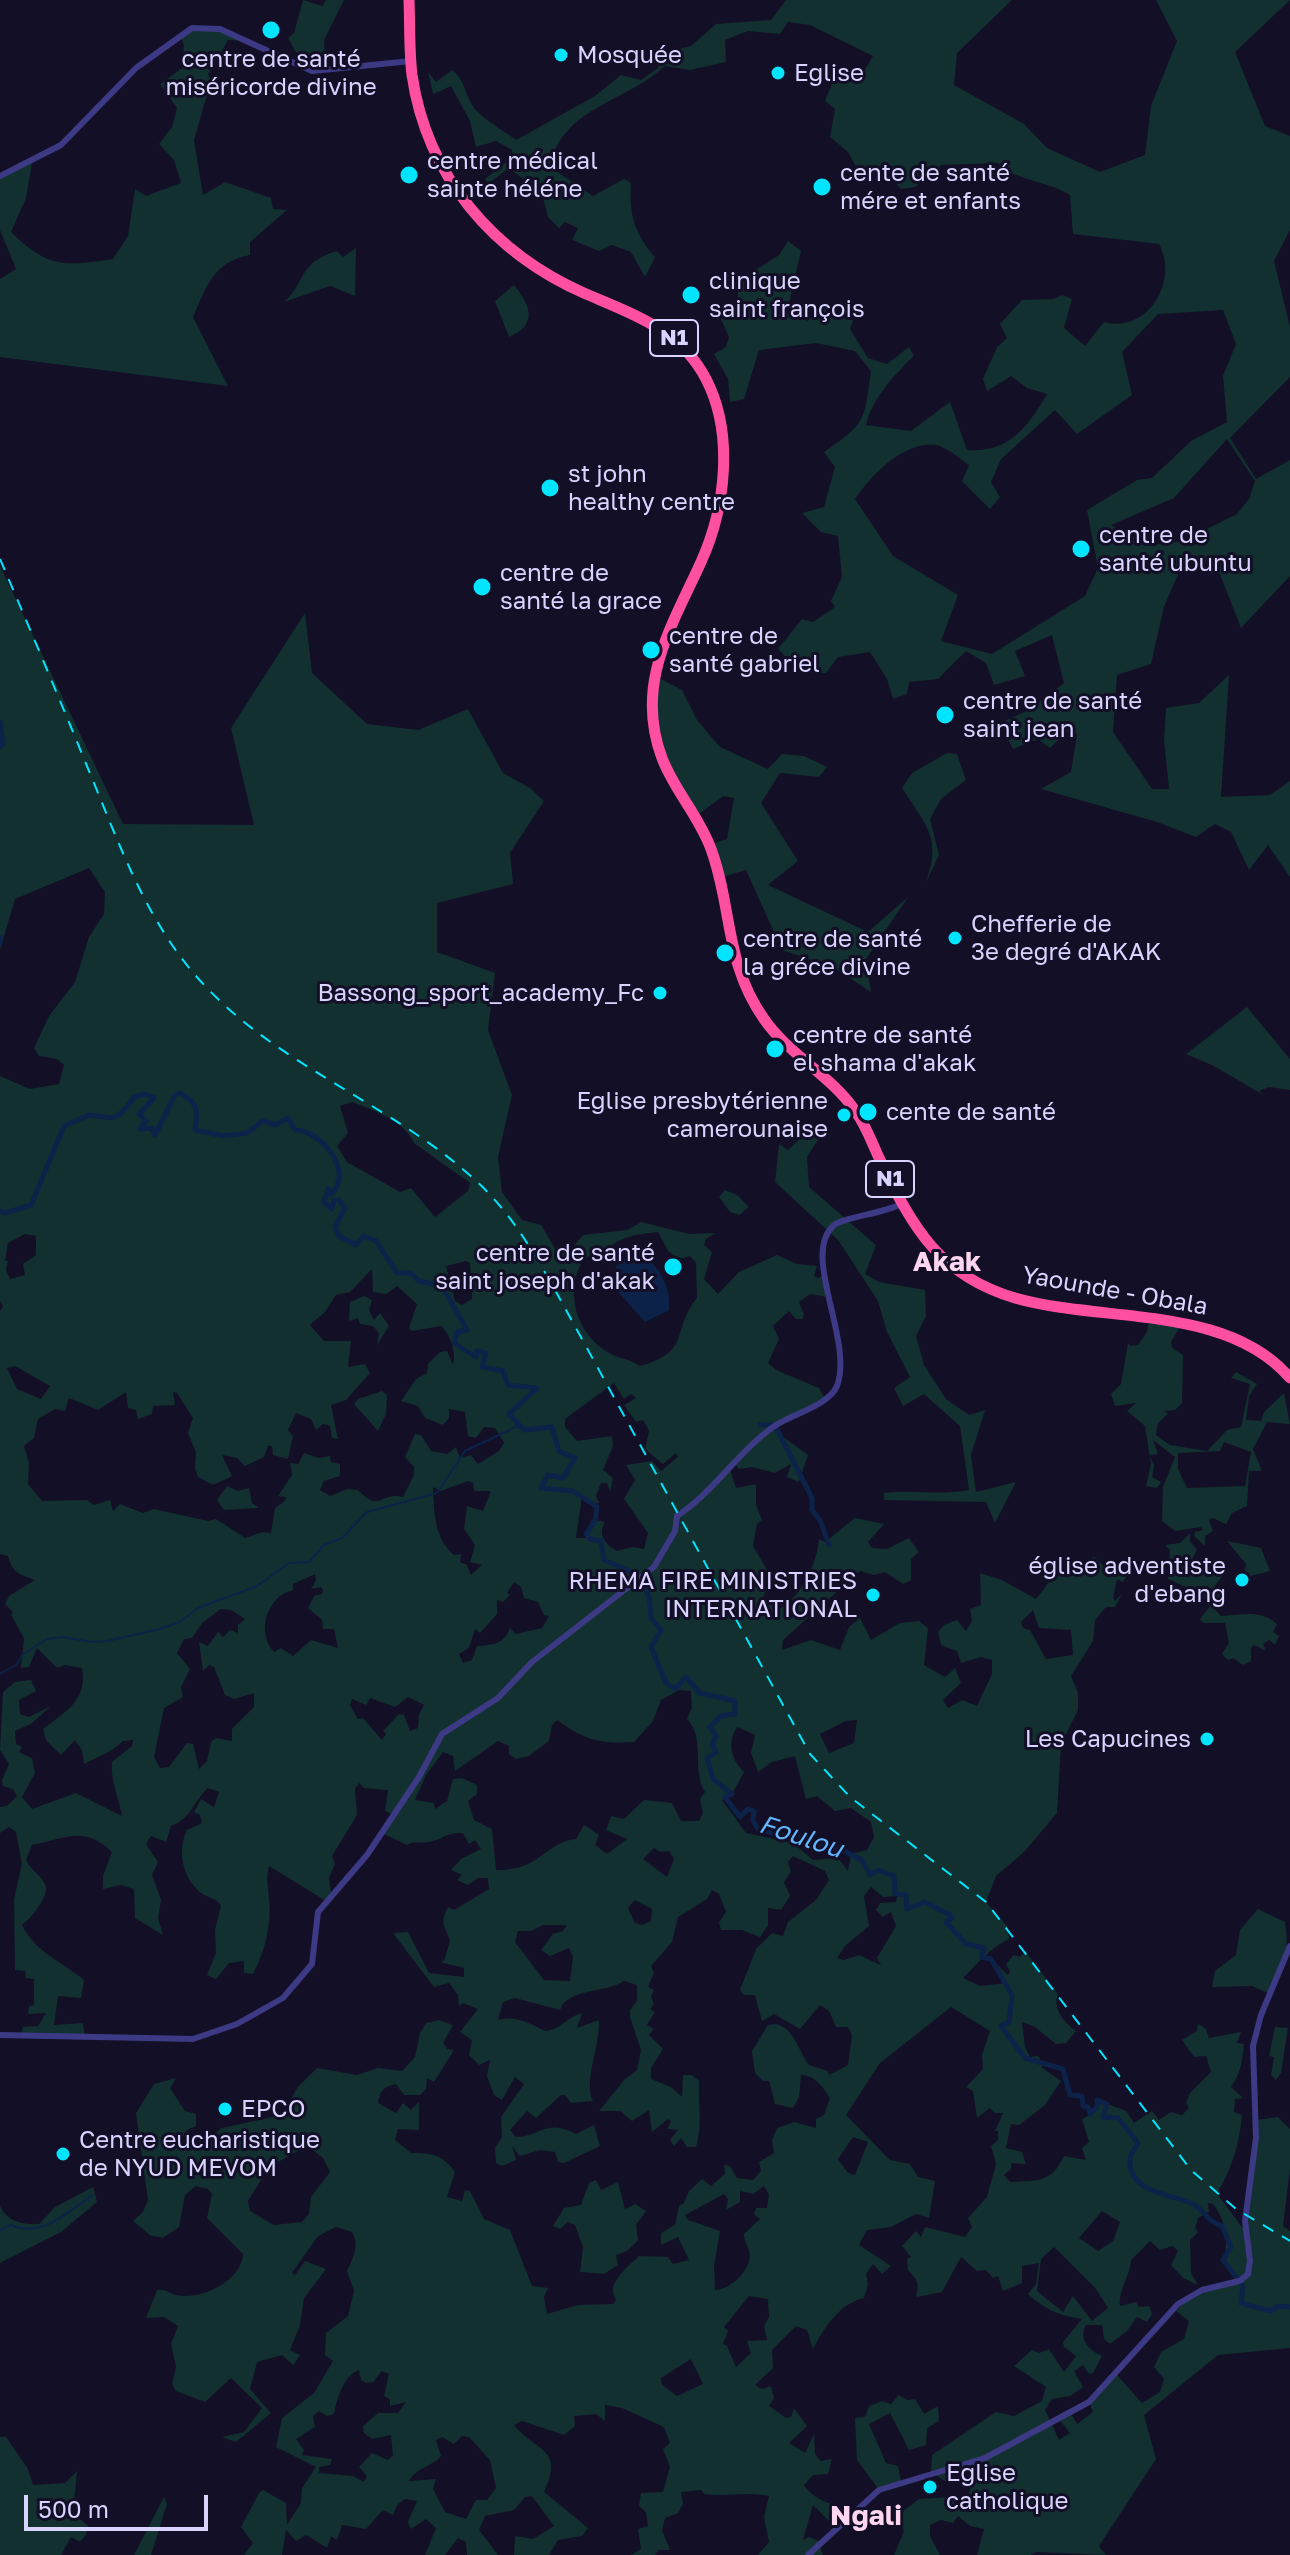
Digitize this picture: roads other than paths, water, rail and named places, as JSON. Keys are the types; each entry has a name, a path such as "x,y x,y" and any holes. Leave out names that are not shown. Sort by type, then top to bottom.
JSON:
{"highway":[{"name":"Yaounde - Obala","path":"409,0 411,61 418,102 431,142 454,184 481,221 522,261 562,283 647,320 674,338 695,361 711,389 723,439 715,527 657,661 651,695 657,744 669,774 710,846 729,941 752,1001 782,1042 840,1092 856,1111 901,1204 919,1233 939,1256 981,1285 1017,1298 1228,1335 1267,1357 1290,1378"}],"street":[{"path":"0,176 61,145 136,68 192,28 220,29 312,71 411,61"},
{"path":"0,2035 193,2039 237,2024 283,1998 312,1964 318,1912 367,1855 419,1777 442,1734 498,1698 532,1662 607,1607 659,1562 675,1531 677,1516 775,1426 832,1394 839,1379 840,1341 821,1263 823,1245 828,1232 842,1220 880,1214 901,1204"},
{"path":"808,2555 879,2490 985,2458 1089,2402 1178,2304 1202,2290 1240,2281 1248,2274 1250,2261 1245,2221 1256,2138 1253,2046 1261,2015 1290,1946"}],"water":[{"path":"642,1252 663,1278 669,1301 669,1310 645,1322 618,1292 622,1277 615,1267 631,1253"}],"waterway":[{"name":"Foulou","path":"0,722 3,744 0,747"},
{"name":"Foulou","path":"0,937 0,944"},
{"name":"Foulou","path":"0,1211 6,1213 31,1205 64,1126 89,1115 115,1117 134,1097 145,1094 154,1098 139,1114 146,1121 140,1129 152,1128 155,1135 175,1095 180,1093 196,1108 195,1130 224,1136 247,1133 263,1121 275,1125 288,1118 295,1130 305,1132 324,1144 337,1164 339,1175 337,1185 331,1194 328,1189 324,1202 332,1209 334,1200 339,1200 345,1208 335,1227 339,1236 356,1245 364,1236 376,1241 397,1273 411,1273 419,1281 442,1286 467,1330 457,1332 454,1343 476,1357 477,1351 486,1353 482,1367 503,1371 508,1385 537,1388 509,1414 524,1430 552,1427 559,1451 575,1458 563,1478 548,1475 541,1488 573,1491 597,1507 595,1521 586,1534 590,1539 601,1541 604,1560 634,1574 645,1586 651,1618 661,1630 651,1647 666,1683 675,1689 686,1677 700,1693 735,1701 735,1714 721,1716 710,1727 716,1736 712,1745 716,1752 707,1758 713,1779 732,1794 725,1797 740,1817 748,1809 754,1811 753,1821 758,1829 784,1836 796,1833 818,1848 825,1843 832,1853 837,1847 863,1861 870,1875 878,1870 894,1876 895,1894 906,1895 907,1909 925,1902 950,1915 952,1918 946,1922 966,1944 984,1948 981,1957 991,1959 1012,1995 1009,2022 1001,2026 1025,2058 1063,2069 1070,2095 1082,2096 1083,2106 1088,2107 1090,2114 1097,2107 1097,2100 1107,2104 1103,2117 1118,2118 1138,2143 1131,2155 1131,2171 1143,2186 1191,2203 1222,2226 1231,2247 1223,2260 1243,2286 1241,2303 1270,2311 1279,2306 1290,2307"},
{"path":"0,1674 47,1639 63,1637 91,1642 107,1641 160,1629 180,1622 198,1608 257,1586 289,1563 309,1562 324,1545 342,1538 367,1512 437,1493 465,1451 520,1425"},
{"path":"760,1425 775,1425"},
{"path":"776,1427 812,1498 812,1510 820,1520 829,1545"},
{"path":"0,2230 11,2225 22,2228 44,2226 93,2195"}],"railway":[{"path":"0,559 138,886 186,964 237,1016 269,1041 441,1152 497,1203 528,1245 555,1290 810,1754 850,1797 986,1902 1191,2170 1236,2209 1290,2241"}],"place":[{"name":"centre de santé miséricorde divine","path":"271,30"},
{"name":"Mosquée","path":"561,55"},
{"name":"Eglise","path":"778,73"},
{"name":"centre médical sainte héléne","path":"409,175"},
{"name":"cente de santé mére et enfants","path":"822,187"},
{"name":"clinique saint françois","path":"691,295"},
{"name":"st john healthy centre","path":"550,488"},
{"name":"centre de santé ubuntu","path":"1081,549"},
{"name":"centre de santé la grace","path":"482,587"},
{"name":"centre de santé gabriel","path":"651,650"},
{"name":"centre de santé saint jean","path":"945,715"},
{"name":"Chefferie de 3e degré d'AKAK","path":"955,938"},
{"name":"centre de santé la gréce divine","path":"725,953"},
{"name":"Bassong_sport_academy_Fc","path":"660,993"},
{"name":"centre de santé el shama d'akak","path":"775,1049"},
{"name":"cente de santé","path":"868,1112"},
{"name":"Eglise presbytérienne camerounaise","path":"844,1115"},
{"name":"centre de santé saint joseph d'akak","path":"673,1267"},
{"name":"église adventiste d'ebang","path":"1242,1580"},
{"name":"RHEMA FIRE MINISTRIES INTERNATIONAL","path":"873,1595"},
{"name":"Les Capucines","path":"1207,1739"},
{"name":"EPCO","path":"225,2109"},
{"name":"Centre eucharistique de NYUD MEVOM","path":"63,2154"},
{"name":"Eglise catholique","path":"930,2487"}],"district":[{"name":"Akak","path":"947,1262"},
{"name":"Ngali","path":"866,2516"}]}
